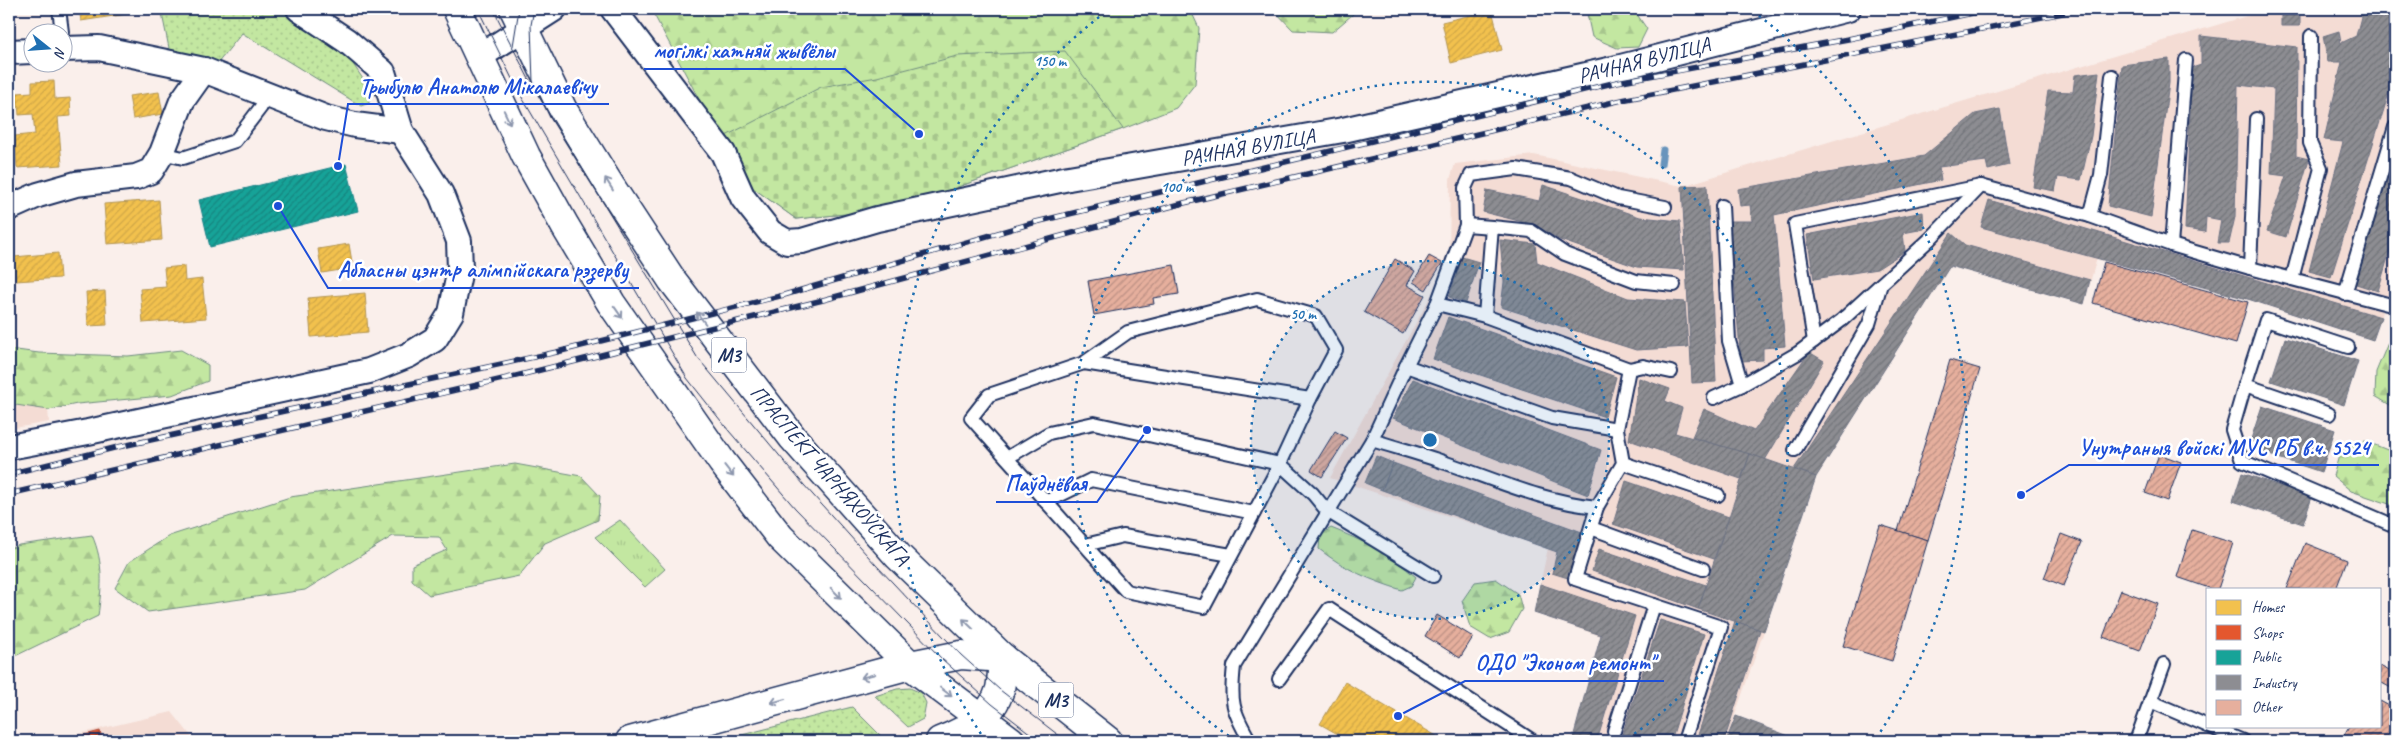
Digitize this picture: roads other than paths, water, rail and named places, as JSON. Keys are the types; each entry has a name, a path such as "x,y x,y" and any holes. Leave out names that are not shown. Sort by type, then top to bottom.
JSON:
{"main road":[{"path":"457,9 526,156 565,226 611,303 722,462 780,537 910,665 1011,741"},
{"name":"ПРАСПЕКТ ЧАРНЯХОЎСКАГА","path":"519,20 563,110 611,187 672,280 793,438 898,556 1003,658 1108,741"},
{"path":"630,741 910,665 962,655 1003,658 1000,690 982,719 966,730 940,741"}],"street":[{"path":"9,447 88,432 369,371 409,355 435,340 450,313 460,269 459,241 441,194 400,130 382,72 348,41 299,9"},
{"path":"479,57 519,20 554,9"},
{"name":"РАЧНАЯ ВУЛІЦА","path":"613,9 723,152 743,198 770,232 787,242 802,241 877,219 1069,178 1352,128 1613,69 1848,9"},
{"path":"72,44 204,70 326,118 355,125 400,130"},
{"path":"9,52 22,51"},
{"path":"9,208 38,195 76,184 136,177 152,171 162,153 182,101 204,70"}],"lane":[{"path":"59,9 61,22"},
{"path":"2292,279 2322,168 2310,142 2311,36"},
{"path":"2171,245 2186,60"},
{"path":"2090,216 2101,174 2112,76"},
{"path":"162,153 184,158 235,141 261,107 266,93"},
{"path":"2250,268 2256,119"},
{"path":"2345,294 2395,127"},
{"path":"1250,741 1235,716 1230,695 1234,666 1372,440 1437,304 1466,225 1465,188 1470,175 1516,168 1571,178 1618,198 1665,207"},
{"path":"1714,398 1742,385 1798,353 1842,320 1930,239 1981,186"},
{"path":"1814,341 1795,224 1981,186 2090,216 2171,245 2250,268 2395,306"},
{"path":"1722,206 1729,341 1742,385"},
{"path":"1466,225 1531,230 1565,254 1627,278 1636,281 1674,285"},
{"path":"1485,316 1492,227"},
{"path":"1795,450 1869,324 1882,282"},
{"path":"1256,299 1316,316 1336,350 1310,399 1280,464 1204,606 1126,591 971,418 989,395 1084,363 1128,332 1256,299"},
{"path":"1437,304 1485,316 1629,369 1643,366 1671,372"},
{"path":"2348,347 2266,320 2232,430 2242,461 2395,526"},
{"path":"1084,363 1310,399"},
{"path":"1406,366 1552,418 1617,429"},
{"path":"1629,369 1617,429 1623,463 1597,507 1575,580 1721,627 1684,741"},
{"path":"2245,386 2329,414"},
{"path":"1007,458 1049,433 1094,423 1280,464 1313,494 1327,511 1433,576"},
{"path":"1372,440 1445,462 1530,494 1574,505 1597,507"},
{"path":"1623,463 1718,495"},
{"path":"1046,502 1091,480 1254,513"},
{"path":"1591,528 1703,569"},
{"path":"1085,545 1123,536 1232,555"},
{"path":"1614,731 1654,605"},
{"path":"1279,679 1329,609 1533,741"},
{"path":"2136,741 2164,664"},
{"path":"2150,701 2206,725"},
{"path":"2213,728 2243,741"}],"waterway":[{"path":"1661,164 1663,150"}],"tram line":[{"path":"478,9 517,89 687,378 729,431 795,508 942,659 992,704 1040,741"},
{"path":"493,9 533,87 697,357 804,485 961,655 1000,690 1066,741"},
{"path":"513,46 519,9"},
{"path":"533,82 531,25 534,9"}],"railway":[{"path":"9,474 118,447 557,352 784,295 1036,222 1617,82 1848,39 1992,9"},
{"path":"9,494 516,376 823,300 1184,203 1622,100 2083,9"}],"place":[{"name":"могілкі хатняй жывёлы","path":"919,134"},
{"name":"Трыбулю Анатолю Мікалаевічу","path":"338,166"},
{"name":"Абласны цэнтр алімпійскага рэзерву","path":"278,206"},
{"name":"Паўднёвая","path":"1147,430"},
{"name":"Унутраныя войскі МУС РБ в.ч. 5524","path":"2021,495"},
{"name":"ОДО \"Эконом ремонт\"","path":"1398,716"}]}
